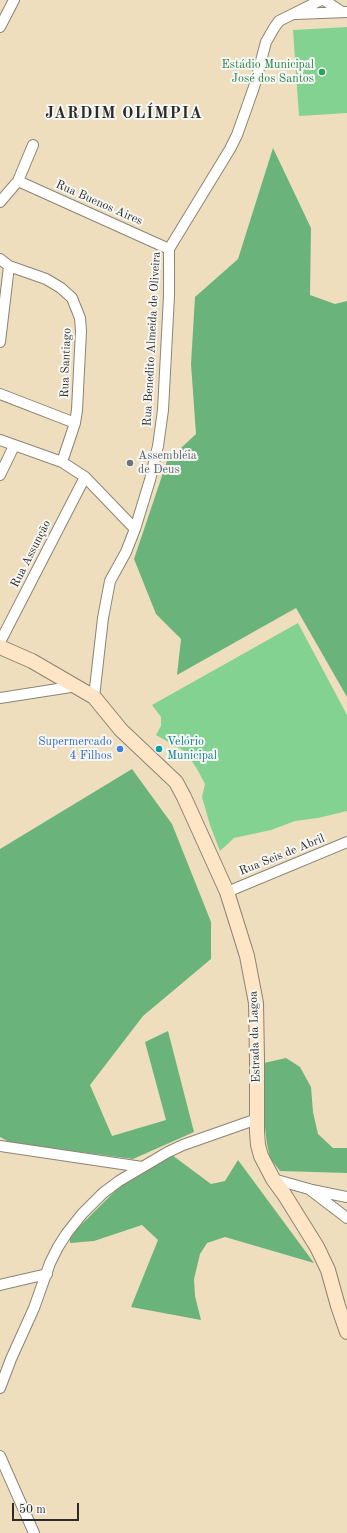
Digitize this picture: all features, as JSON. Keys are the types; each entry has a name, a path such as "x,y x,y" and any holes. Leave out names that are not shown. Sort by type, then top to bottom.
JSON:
{"street":[{"path":"0,27 14,0"},
{"name":"Rua Benedito Almeida de Oliveira","path":"94,697 103,618 110,582 126,552 135,528 157,452 162,417 169,296 169,249 230,150 237,135 254,87 266,42 274,28 279,21 321,0"},
{"path":"324,0 344,12"},
{"path":"292,14 344,12"},
{"path":"0,202 18,181 33,145"},
{"name":"Rua Buenos Aires","path":"18,181 169,249"},
{"name":"Rua Santiago","path":"0,259 9,266 46,279 72,298 77,308 80,318 81,331 79,393 75,423 62,462"},
{"path":"0,342 9,266"},
{"path":"0,394 75,423"},
{"path":"0,440 62,462 85,477 135,528"},
{"path":"0,475 14,446"},
{"name":"Rua Assunção","path":"0,642 85,477"},
{"name":"Estrada da Lagoa","path":"0,647 32,661 94,697 121,730 176,782 207,844 227,892 244,943 256,1003 258,1145 264,1162 273,1179 318,1247 328,1270 347,1332"},
{"path":"0,698 77,686"},
{"name":"Rua Seis de Abril","path":"227,892 347,842"},
{"path":"0,1388 58,1247 66,1233 82,1214 103,1193 142,1167 183,1145 257,1119"},
{"path":"0,1146 142,1167"},
{"path":"273,1179 309,1189 347,1197"},
{"path":"309,1189 347,1218"},
{"path":"0,1285 47,1274"},
{"path":"0,1456 34,1533"}],"green space":[{"name":"Estádio Municipal José dos Santos","path":"347,27 347,113 299,116 293,30"},
{"path":"273,148 311,228 310,295 335,304 347,301 347,697 296,608 177,675 181,639 156,614 134,559 167,461 196,434 191,364 195,297 238,259"},
{"path":"298,623 347,715 347,811 318,818 295,821 271,830 234,838 220,851 210,825 202,797 205,784 186,752 156,735 161,726 161,717 152,705"},
{"path":"132,769 172,824 211,922 211,959 143,1016 90,1085 112,1136 166,1120 145,1042 168,1031 194,1132 133,1159 11,1143 0,1137 0,849"},
{"path":"286,1058 300,1067 311,1087 313,1112 318,1134 333,1148 347,1148 347,1173 280,1171 270,1158 263,1112 264,1063"},
{"path":"172,1155 211,1184 225,1181 238,1160 314,1263 225,1237 207,1243 200,1254 194,1279 195,1296 201,1320 131,1307 158,1240 142,1225 94,1241 70,1243 70,1236 119,1187"}],"place":[{"name":"Estádio Municipal José dos Santos","path":"322,72"},
{"name":"Assembléia de Deus","path":"130,463"},
{"name":"Supermercado 4 Filhos","path":"120,749"},
{"name":"Velório Municipal","path":"159,749"}],"district":[{"name":"JARDIM OLÍMPIA","path":"124,114"}]}
